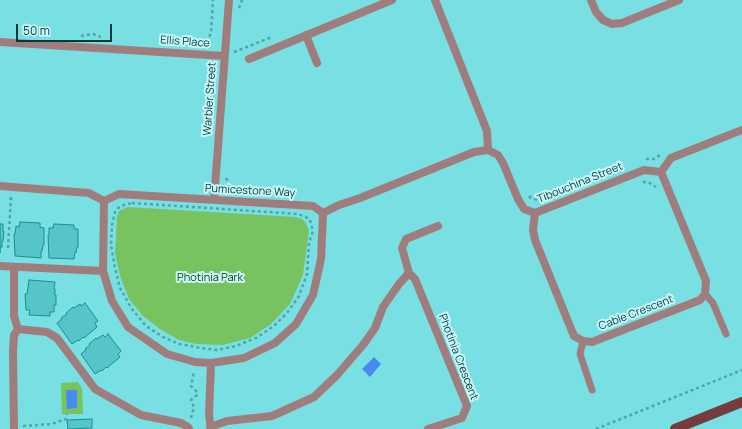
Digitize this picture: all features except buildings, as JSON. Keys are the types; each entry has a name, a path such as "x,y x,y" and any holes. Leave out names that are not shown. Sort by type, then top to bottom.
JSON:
{"main road":[{"path":"675,429 742,402"}],"street":[{"name":"Warbler Street","path":"214,200 229,0"},
{"path":"249,59 392,0"},
{"path":"0,186 89,193 104,201 103,271 112,300 128,327 167,354 196,362 211,363 244,358 275,343 296,324 313,295 321,260 323,213 339,205 474,152 488,150 487,131 435,0"},
{"path":"591,0 596,12 603,20 612,24 622,23 679,0"},
{"path":"306,35 317,63"},
{"name":"Ellis Place","path":"0,42 224,56"},
{"path":"704,294 706,281 661,172 671,158 742,130"},
{"name":"Tibouchina Street","path":"488,150 498,155 503,162 518,199 524,209 535,213 644,170 661,172"},
{"name":"Pumicestone Way","path":"104,201 119,194 313,206 323,213"},
{"path":"535,213 535,240 574,336 583,341"},
{"name":"Photinia Crescent","path":"428,429 462,418 467,406 415,279 409,273 402,248 406,239 438,226"},
{"path":"0,266 103,271"},
{"path":"14,267 14,316 18,329"},
{"path":"211,363 210,428 227,421 272,416 314,397 337,375 364,345 375,328 382,308 409,273"},
{"name":"Cable Crescent","path":"583,341 592,342 700,300 704,294"},
{"path":"14,428 13,351 14,335 18,329"},
{"path":"18,329 47,332 57,338 95,389 101,393 141,415 181,424 189,428"}],"lane":[{"path":"704,294 713,303 726,334"},
{"path":"583,341 580,354 592,390"}],"path":[{"path":"196,44 201,44 208,39 211,32 213,0"},
{"path":"75,37 93,34 104,38"},
{"path":"639,182 648,182 658,189"},
{"path":"8,248 11,197"},
{"path":"132,203 298,214 310,220 313,231 309,243 307,274 299,296 287,313 274,326 256,338 236,346 217,350 197,348 179,344 163,337 146,326 132,309 120,288 111,245 112,225 115,212 120,206 132,203"},
{"path":"189,428 194,407 191,400 197,394 191,386 197,348"},
{"path":"596,429 742,370"},
{"path":"14,428 52,424 66,419 67,414"}],"green space":[{"name":"Photinia Park","path":"128,207 295,217 302,219 306,223 309,231 303,275 290,304 271,324 250,338 223,345 196,344 179,340 160,329 143,316 129,299 120,276 115,253 117,217 119,211"},
{"path":"78,382 82,389 83,414 62,414 61,383"}],"water":[{"path":"374,357 381,364 370,377 362,369"},
{"path":"66,390 77,390 77,408 67,409"}]}
